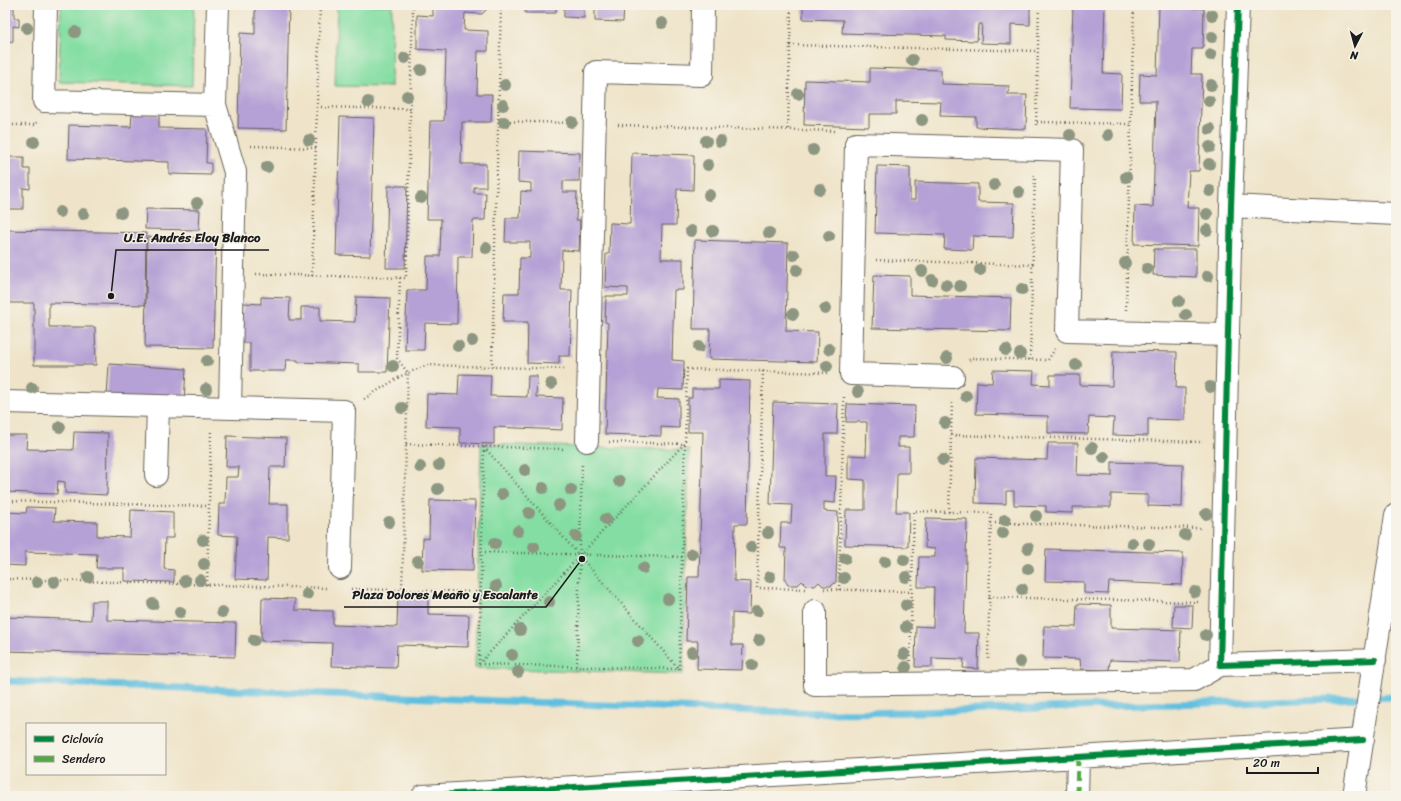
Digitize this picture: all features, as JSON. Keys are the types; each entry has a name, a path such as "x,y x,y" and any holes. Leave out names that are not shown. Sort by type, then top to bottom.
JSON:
{"street":[{"path":"46,5 44,101 216,105"},
{"path":"218,5 216,105 236,172 233,273 220,408"},
{"path":"585,445 596,72 702,75 703,5"},
{"path":"1220,665 1231,206 1238,5"},
{"path":"953,377 850,374 856,144 1072,150 1067,331 1228,336"},
{"path":"1231,206 1396,214"},
{"path":"5,402 344,411 340,568"},
{"path":"156,475 158,406"},
{"path":"1354,796 1396,514"},
{"path":"815,611 815,685 1194,680 1220,665 1375,660"},
{"path":"423,796 599,791 1363,740"},
{"path":"1077,796 1078,758"}],"path":[{"path":"312,276 320,5"},
{"path":"233,273 406,278 413,5"},
{"path":"492,367 501,5"},
{"path":"788,129 791,5"},
{"path":"1030,360 1039,5"},
{"path":"1125,333 1134,5"},
{"path":"790,45 1038,51"},
{"path":"317,107 410,109"},
{"path":"498,121 836,130 856,144"},
{"path":"1037,122 1130,124"},
{"path":"228,146 316,148"},
{"path":"853,260 1033,265"},
{"path":"400,278 397,358 408,373 402,590"},
{"path":"949,512 953,377 971,358 1048,360 1067,331"},
{"path":"344,411 408,373 426,365 588,369"},
{"path":"679,669 687,369 850,374 844,391 839,590"},
{"path":"763,371 757,588 809,589"},
{"path":"207,585 209,506 220,408"},
{"path":"951,435 1225,443"},
{"path":"406,444 484,447 685,444"},
{"path":"479,664 580,554 685,444"},
{"path":"577,666 582,455 585,445"},
{"path":"484,447 580,554 679,669"},
{"path":"479,664 484,447"},
{"path":"5,501 209,506"},
{"path":"909,683 914,511 991,513 987,683"},
{"path":"991,522 1223,529"},
{"path":"481,552 682,557"},
{"path":"5,579 332,588"},
{"path":"347,589 480,592"},
{"path":"816,589 912,592"},
{"path":"989,597 1221,603"},
{"path":"479,664 679,669"}],"green space":[{"path":"61,5 194,5 192,86 59,82"},
{"path":"337,5 392,5 391,87 335,86"},
{"path":"481,444 689,450 683,674 475,668"}],"building":[{"path":"255,5 289,5 286,129 238,128 240,33 255,34"},
{"path":"433,5 491,5 482,14 465,13 464,30 488,31 488,51 478,51 477,94 492,94 491,122 462,122 461,164 486,164 486,187 474,187 474,193 486,193 485,220 473,220 472,257 458,257 457,324 425,323 424,350 405,350 407,290 426,290 427,256 440,256 441,219 427,219 430,121 444,121 446,51 417,49 417,15 433,16"},
{"path":"526,5 556,5 556,13 525,13"},
{"path":"564,5 584,5 584,18 564,17"},
{"path":"595,5 624,5 623,22 595,21"},
{"path":"662,5 662,7 637,6"},
{"path":"803,5 1030,5 1030,25 1011,24 1011,44 981,43 982,24 978,24 977,41 946,40 946,36 842,33 843,20 803,19"},
{"path":"1073,5 1105,5 1103,73 1122,74 1121,109 1070,108"},
{"path":"1159,5 1193,5 1193,8 1204,9 1203,49 1192,49 1191,74 1202,74 1199,171 1189,171 1187,208 1199,208 1198,246 1134,244 1135,206 1153,207 1156,101 1139,101 1140,74 1157,75"},
{"path":"5,6 14,6 14,18 19,18 19,27 13,26 13,42 5,41"},
{"path":"870,68 941,70 941,84 1009,86 1008,95 1027,95 1026,129 976,127 976,117 940,116 941,102 896,101 896,114 869,114 869,127 804,125 805,80 870,82"},
{"path":"132,114 159,115 159,128 207,129 206,163 211,163 211,175 169,174 169,162 68,159 69,125 131,127"},
{"path":"340,117 374,118 370,256 336,255"},
{"path":"519,151 580,153 579,181 563,181 563,192 577,192 576,220 580,220 579,251 562,250 561,290 572,290 570,356 559,356 559,364 527,363 528,322 503,322 504,293 519,293 520,258 530,258 530,242 505,242 506,218 520,218 521,191 531,192 531,183 518,182"},
{"path":"632,153 694,155 693,190 677,189 676,225 662,225 661,259 683,259 683,290 674,290 672,360 684,361 683,390 658,389 657,398 679,399 679,428 661,427 661,436 605,434 608,323 605,322 606,296 628,296 628,288 605,287 606,254 609,254 610,223 630,224"},
{"path":"5,157 24,157 24,169 30,169 30,189 23,188 23,209 5,209"},
{"path":"877,166 910,167 910,200 915,200 915,182 978,184 978,202 1014,203 1013,237 973,236 972,250 944,249 945,235 875,233"},
{"path":"388,186 407,186 405,268 386,268"},
{"path":"146,209 200,210 199,230 145,229"},
{"path":"5,230 146,233 145,305 49,303 49,327 95,327 96,365 34,365 34,303 5,303"},
{"path":"147,237 216,238 213,348 145,347"},
{"path":"695,240 788,243 786,331 818,332 817,362 709,359 710,329 693,329"},
{"path":"1154,249 1196,249 1196,277 1153,275"},
{"path":"874,275 910,276 910,295 1011,298 1010,331 872,328"},
{"path":"261,297 290,298 289,320 301,320 301,307 320,307 320,321 355,322 356,297 390,298 387,372 359,372 359,364 298,362 298,360 286,360 285,371 250,371 250,343 241,343 243,303 261,304"},
{"path":"1113,351 1177,352 1176,388 1185,388 1185,420 1148,419 1148,436 1113,435 1114,418 1089,417 1088,434 1048,433 1048,416 976,414 977,382 992,383 993,370 1034,371 1033,384 1050,385 1050,375 1080,375 1080,385 1112,386"},
{"path":"109,364 186,369 184,402 107,397"},
{"path":"459,374 491,375 490,396 527,397 528,376 537,376 536,397 563,398 562,430 494,427 494,444 460,443 460,427 426,426 427,394 458,395"},
{"path":"719,380 750,381 747,524 735,524 734,581 751,582 750,614 732,613 732,645 743,645 742,670 697,669 698,641 686,641 688,577 699,577 703,432 688,432 688,398 692,398 692,389 719,389"},
{"path":"773,402 838,404 837,434 825,434 825,476 836,476 835,503 824,502 824,511 838,512 836,582 831,586 823,586 819,582 815,586 806,585 802,581 798,585 788,585 785,580 786,548 780,548 781,523 791,523 792,505 770,504"},
{"path":"847,404 915,406 914,437 898,437 898,447 909,447 909,473 897,473 896,512 909,512 908,547 845,545 846,510 865,510 865,480 848,479 848,455 866,456 867,422 846,422"},
{"path":"74,432 108,433 107,495 65,493 65,482 58,481 57,494 5,492 5,435 27,435 26,449 73,450"},
{"path":"227,436 286,438 285,467 270,467 269,504 288,504 288,538 268,537 267,580 235,579 237,536 218,535 219,504 225,504 226,477 238,477 239,467 226,467"},
{"path":"1048,443 1078,443 1077,475 1112,476 1112,462 1183,464 1182,507 1148,506 1148,495 1111,494 1111,507 1073,507 1073,513 1046,512 1046,506 1014,505 1014,491 1006,491 1006,504 975,503 976,458 1047,460"},
{"path":"430,500 475,501 473,571 422,570 423,538 429,539"},
{"path":"27,507 55,508 54,521 97,522 97,536 130,537 131,510 173,512 173,538 165,538 164,569 174,570 174,582 124,581 124,568 96,568 97,554 25,552 25,566 5,565 5,512 26,513"},
{"path":"926,518 967,519 964,633 979,633 978,669 963,668 964,659 932,658 932,667 915,667 916,626 933,627 934,587 918,587 919,557 935,557 935,549 925,548"},
{"path":"1046,549 1183,553 1182,585 1109,582 1108,594 1084,593 1084,582 1045,581"},
{"path":"398,593 428,594 428,614 469,615 468,647 397,645 396,668 331,666 332,643 261,641 262,598 295,599 295,610 333,611 333,625 397,627"},
{"path":"92,601 107,601 107,620 236,623 235,657 5,651 5,617 91,620"},
{"path":"1077,604 1111,605 1111,628 1181,630 1180,662 1110,660 1109,670 1081,669 1080,659 1043,658 1044,626 1076,627"},
{"path":"1174,605 1193,605 1192,628 1173,627"}],"waterway":[{"path":"5,681 829,713 914,712 1396,697"}],"marked path":[{"path":"1077,796 1078,757"}],"cycle path":[{"path":"1238,5 1231,206 1220,665 1375,660"},
{"path":"423,796 1363,740"}],"place":[{"name":"U.E. Andrés Eloy Blanco","path":"111,296"},
{"name":"Plaza Dolores Meaño y Escalante","path":"582,559"}]}
